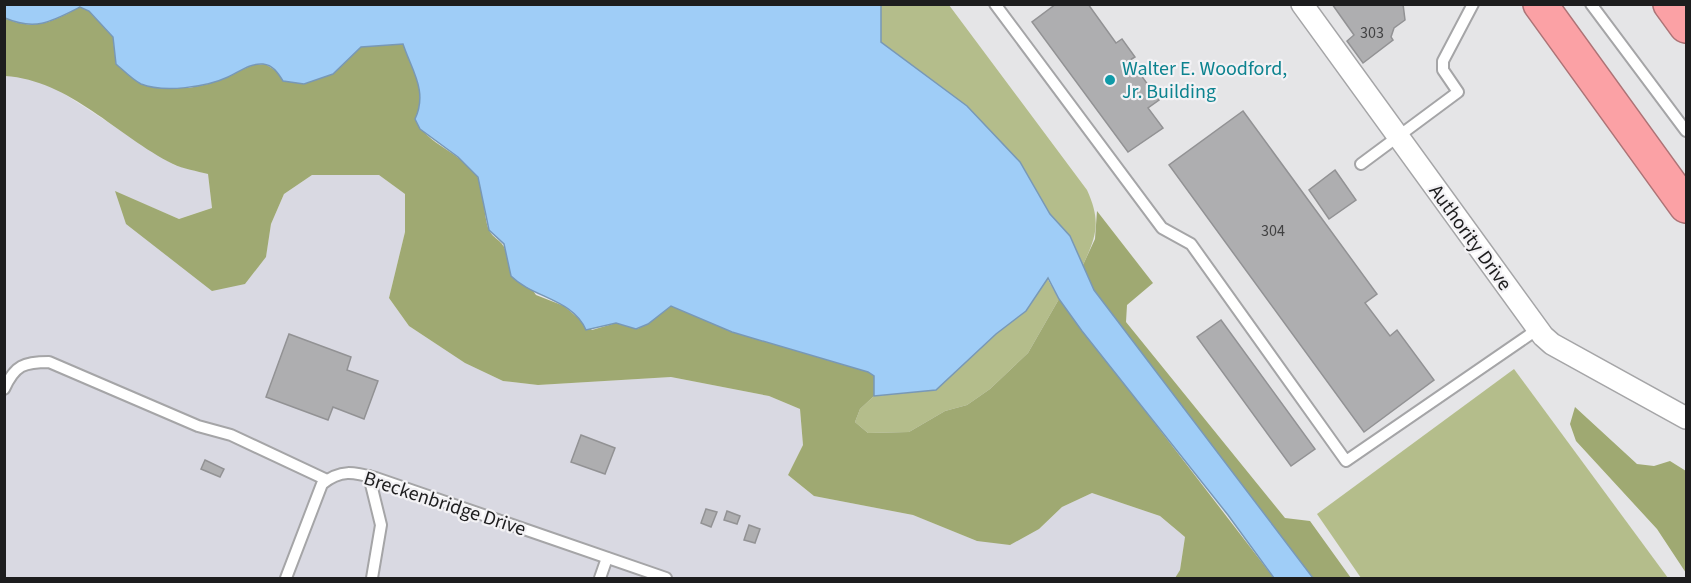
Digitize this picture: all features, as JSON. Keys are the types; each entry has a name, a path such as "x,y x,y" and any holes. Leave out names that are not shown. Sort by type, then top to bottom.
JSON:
{"highway":[{"path":"1540,4 1686,206"},
{"path":"1670,4 1686,26"}],"street":[{"name":"Authority Drive","path":"1302,4 1538,329 1552,344 1686,418"}],"lane":[{"path":"995,4 1162,228 1191,244 1346,461 1538,329"},
{"path":"1361,164 1458,92 1443,70 1443,62 1473,4"},
{"path":"1591,4 1686,131"},
{"path":"4,389 11,373 28,362 49,362 198,426 231,435 327,480 322,484 286,579"},
{"name":"Breckenbridge Drive","path":"327,480 335,474 351,472 369,476 666,579"},
{"path":"369,476 381,525 372,579"},
{"path":"600,579 607,558"}],"shaded area":[{"path":"4,76 26,77 58,90 174,165 208,174 212,208 179,219 115,192 245,284 266,257 271,224 284,194 312,175 379,175 405,194 405,232 389,298 409,326 465,363 503,381 538,385 671,377 769,396 800,409 803,445 788,475 814,496 913,515 977,541 1039,529 1062,507 1092,493 1160,516 1185,537 1180,570 1175,578 5,578"}],"green space":[{"path":"881,5 949,5 1087,190 1096,219 1096,228 1092,245 1083,265 1070,236 1050,214 1020,162 880,42"},
{"path":"80,7 89,11 113,37 116,64 141,84 164,88 189,88 208,84 253,65 265,64 278,72 333,74 360,47 403,43 419,90 419,109 415,119 428,136 462,161 477,176 480,181 489,230 503,245 536,295 564,306 592,330 616,323 637,329 648,324 671,306 732,332 868,372 875,376 874,396 860,409 855,422 868,433 909,432 945,411 967,405 990,389 1028,353 1059,299 1274,578 1175,578 1180,570 1185,537 1160,516 1092,493 1062,507 1039,529 1010,545 977,541 913,515 814,496 788,475 803,445 800,409 769,396 671,377 538,385 503,381 465,363 409,326 389,298 405,232 405,194 379,175 312,175 284,194 271,224 266,257 245,284 212,291 126,224 115,191 179,219 212,208 208,174 173,164 72,98 29,80 5,76 4,18 25,24 43,23"},
{"path":"1097,211 1153,283 1127,305 1126,322 1285,518 1310,521 1351,578 1313,578 1094,290 1083,265 1095,239"},
{"path":"1047,278 1059,299 1028,353 990,389 967,405 945,411 909,432 868,433 855,422 860,409 874,396 936,390 996,334 1026,311"},
{"path":"1514,369 1668,578 1361,578 1317,514"},
{"path":"1575,407 1637,464 1654,466 1670,461 1686,471 1686,573 1657,529 1576,441 1570,424"}],"water":[{"path":"5,4 881,5 881,42 967,106 1020,162 1050,214 1070,236 1094,290 1313,578 1274,578 1228,515 1082,331 1059,299 1048,278 1026,311 996,334 936,390 874,396 874,376 868,372 732,332 671,306 648,324 636,329 616,323 586,330 572,312 511,276 504,244 489,230 478,177 458,157 420,129 415,119 419,109 419,90 403,44 361,47 333,74 304,84 283,81 272,68 258,64 209,84 185,88 150,87 141,84 116,64 113,37 89,11 80,7 43,23 25,24 5,18"}],"building":[{"name":"Walter E. Woodford, Jr. Building","path":"1056,4 1088,4 1116,43 1122,39 1135,57 1130,60 1159,100 1148,108 1163,128 1128,152 1032,22"},
{"path":"1332,4 1403,4 1405,20 1394,28 1391,37 1393,40 1363,63 1347,41 1354,35"},
{"path":"1243,111 1377,294 1365,303 1390,336 1397,330 1434,380 1364,432 1169,165"},
{"path":"1335,170 1356,200 1329,219 1309,190"},
{"path":"1221,320 1315,449 1291,466 1197,337"},
{"path":"289,334 351,357 347,370 378,381 364,419 333,407 328,420 266,397"},
{"path":"581,435 615,448 605,474 571,462"},
{"path":"205,460 224,469 220,477 201,469"},
{"path":"706,509 717,512 711,527 701,523"},
{"path":"727,511 740,516 737,524 724,520"},
{"path":"749,525 760,529 755,543 744,540"}],"place":[{"name":"Walter E. Woodford, Jr. Building","path":"1110,80"}]}
